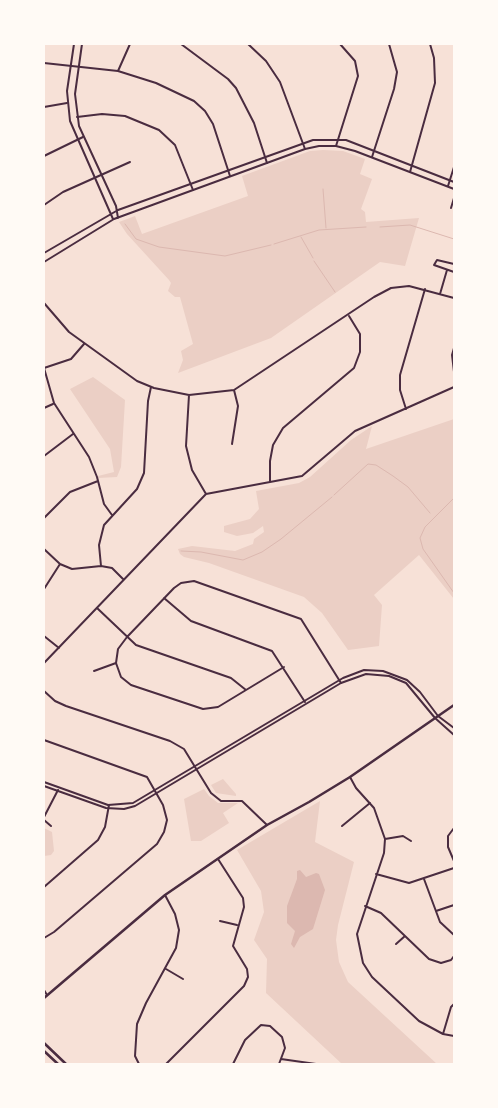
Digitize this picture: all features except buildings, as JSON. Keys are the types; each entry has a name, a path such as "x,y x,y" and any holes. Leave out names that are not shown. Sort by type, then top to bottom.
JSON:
{"main road":[{"path":"44,998 165,895 267,825 350,777 454,705"},
{"path":"44,1043 66,1064"},
{"path":"44,1051 58,1064"}],"street":[{"path":"74,44 68,103 70,124 114,219"},
{"path":"82,44 75,94 77,117 83,137 118,210 118,218"},
{"path":"118,71 130,44"},
{"path":"181,44 236,88 254,123 267,163"},
{"path":"248,44 266,61 280,82 305,149"},
{"path":"336,146 358,76 355,61 340,44"},
{"path":"372,157 394,89 397,72 389,44"},
{"path":"410,172 435,83 434,58 430,44"},
{"path":"44,63 72,64 118,71 156,83 186,97 200,107 213,124 230,176"},
{"path":"44,107 68,103"},
{"path":"77,117 102,114 125,116 160,130 175,145 193,190"},
{"path":"44,156 83,137"},
{"path":"44,254 118,210 303,143 338,139 374,150 454,182"},
{"path":"44,262 114,219 305,149 336,146 372,157 454,189"},
{"path":"44,205 63,192 100,173 130,162"},
{"path":"448,186 454,167"},
{"path":"451,208 454,198"},
{"path":"454,264 436,260 435,266 454,272"},
{"path":"440,294 447,270"},
{"path":"44,303 58,321 84,344 138,381 152,387 189,395 234,390 374,297 391,288 409,286 454,298"},
{"path":"406,409 400,390 400,375 425,289"},
{"path":"270,481 270,461 273,445 283,428 354,368 360,352 360,334 348,316"},
{"path":"84,344 70,359 44,368 54,403 89,457 104,504 112,516"},
{"path":"454,348 452,355 454,372"},
{"path":"101,566 99,545 104,526 137,489 144,473 148,401 152,387"},
{"path":"44,663 206,494 302,476 355,431 454,387"},
{"path":"232,444 238,406 234,390"},
{"path":"189,395 186,446 192,470 206,494"},
{"path":"44,408 54,403"},
{"path":"44,456 73,434"},
{"path":"44,518 74,489 98,481"},
{"path":"44,549 60,564 72,569 101,566 112,568 123,579"},
{"path":"44,589 60,564"},
{"path":"284,667 218,707 203,710 131,685 121,677 116,663 118,650 127,637 164,598 179,584 194,581 295,615 306,625 341,683"},
{"path":"164,598 191,621 269,649 277,656 306,704"},
{"path":"97,608 136,644 231,678 246,690"},
{"path":"44,636 59,648"},
{"path":"94,671 116,663"},
{"path":"44,782 109,807 130,804 155,791 339,680 364,670 378,670 395,674 415,687 438,716 454,728"},
{"path":"44,786 109,807 129,808 157,794 341,683 357,676 370,674 397,678 412,690 435,718 454,735"},
{"path":"44,691 55,701 66,706 170,741 184,749 211,793 221,801 242,801 267,825"},
{"path":"44,740 147,777 165,809 167,820 159,841 54,932 44,938"},
{"path":"350,777 356,788 370,803 378,816 385,839 384,853 356,934 363,963 372,977 418,1021 443,1034 454,1036"},
{"path":"51,826 44,818 59,788"},
{"path":"342,826 370,803"},
{"path":"44,887 98,840 105,827 109,807"},
{"path":"454,828 448,836 448,847 454,861"},
{"path":"385,839 403,836 411,841"},
{"path":"169,1063 244,986 248,977 247,969 233,946 244,907 243,898 218,859"},
{"path":"376,874 403,883 424,879 454,868"},
{"path":"424,879 440,922 454,935"},
{"path":"139,1064 135,1056 138,1024 146,1003 176,948 179,930 176,914 165,895"},
{"path":"436,911 454,905"},
{"path":"365,906 381,912 429,959 441,963 454,956"},
{"path":"220,921 238,925"},
{"path":"396,944 405,936"},
{"path":"166,969 183,979"},
{"path":"44,990 47,995"},
{"path":"443,1034 451,1007 454,1004"},
{"path":"233,1064 245,1040 261,1024 270,1026 282,1037 285,1048 278,1064"},
{"path":"281,1059 316,1064"}],"shaded area":[{"path":"310,151 343,151 365,159 360,174 372,179 361,209 365,212 366,222 419,218 405,266 380,262 271,338 178,373 183,360 181,351 193,344 180,297 175,297 168,291 171,283 169,280 127,234 119,222 135,216 142,234 248,196 242,176"},
{"path":"93,377 125,400 121,467 117,477 98,478 98,476 114,472 110,449 70,389"},
{"path":"454,419 454,599 419,555 374,595 382,605 379,646 348,650 322,613 304,597 209,563 184,557 180,554 178,549 192,546 235,551 253,544 254,539 264,532 263,526 253,533 237,536 224,532 224,526 250,519 259,509 256,491 299,483 310,477 351,440 372,426 366,449"},
{"path":"223,779 236,796 216,793 211,785"},
{"path":"204,789 218,803 238,803 223,813 229,823 201,841 191,841 184,799"},
{"path":"320,801 315,842 354,862 338,925 336,940 339,962 348,982 437,1064 342,1064 266,993 267,959 254,940 264,912 261,891 237,850"},
{"path":"44,828 52,832 54,851 51,855 44,856"},
{"path":"300,870 306,877 316,873 319,874 325,890 313,929 300,937 294,948 291,944 295,931 287,923 287,906 297,879 297,871"}],"waterway":[{"path":"323,189 326,228"},
{"path":"125,224 136,239 159,247 225,256 271,245"},
{"path":"380,227 410,225 454,239"},
{"path":"274,244 319,230 366,227"},
{"path":"301,237 313,258"},
{"path":"314,261 335,292"},
{"path":"334,495 368,464 376,465 408,487 430,513"},
{"path":"181,551 201,552 243,560 262,552 281,539 332,497"},
{"path":"454,498 425,527 420,538 423,549 454,593"}]}
